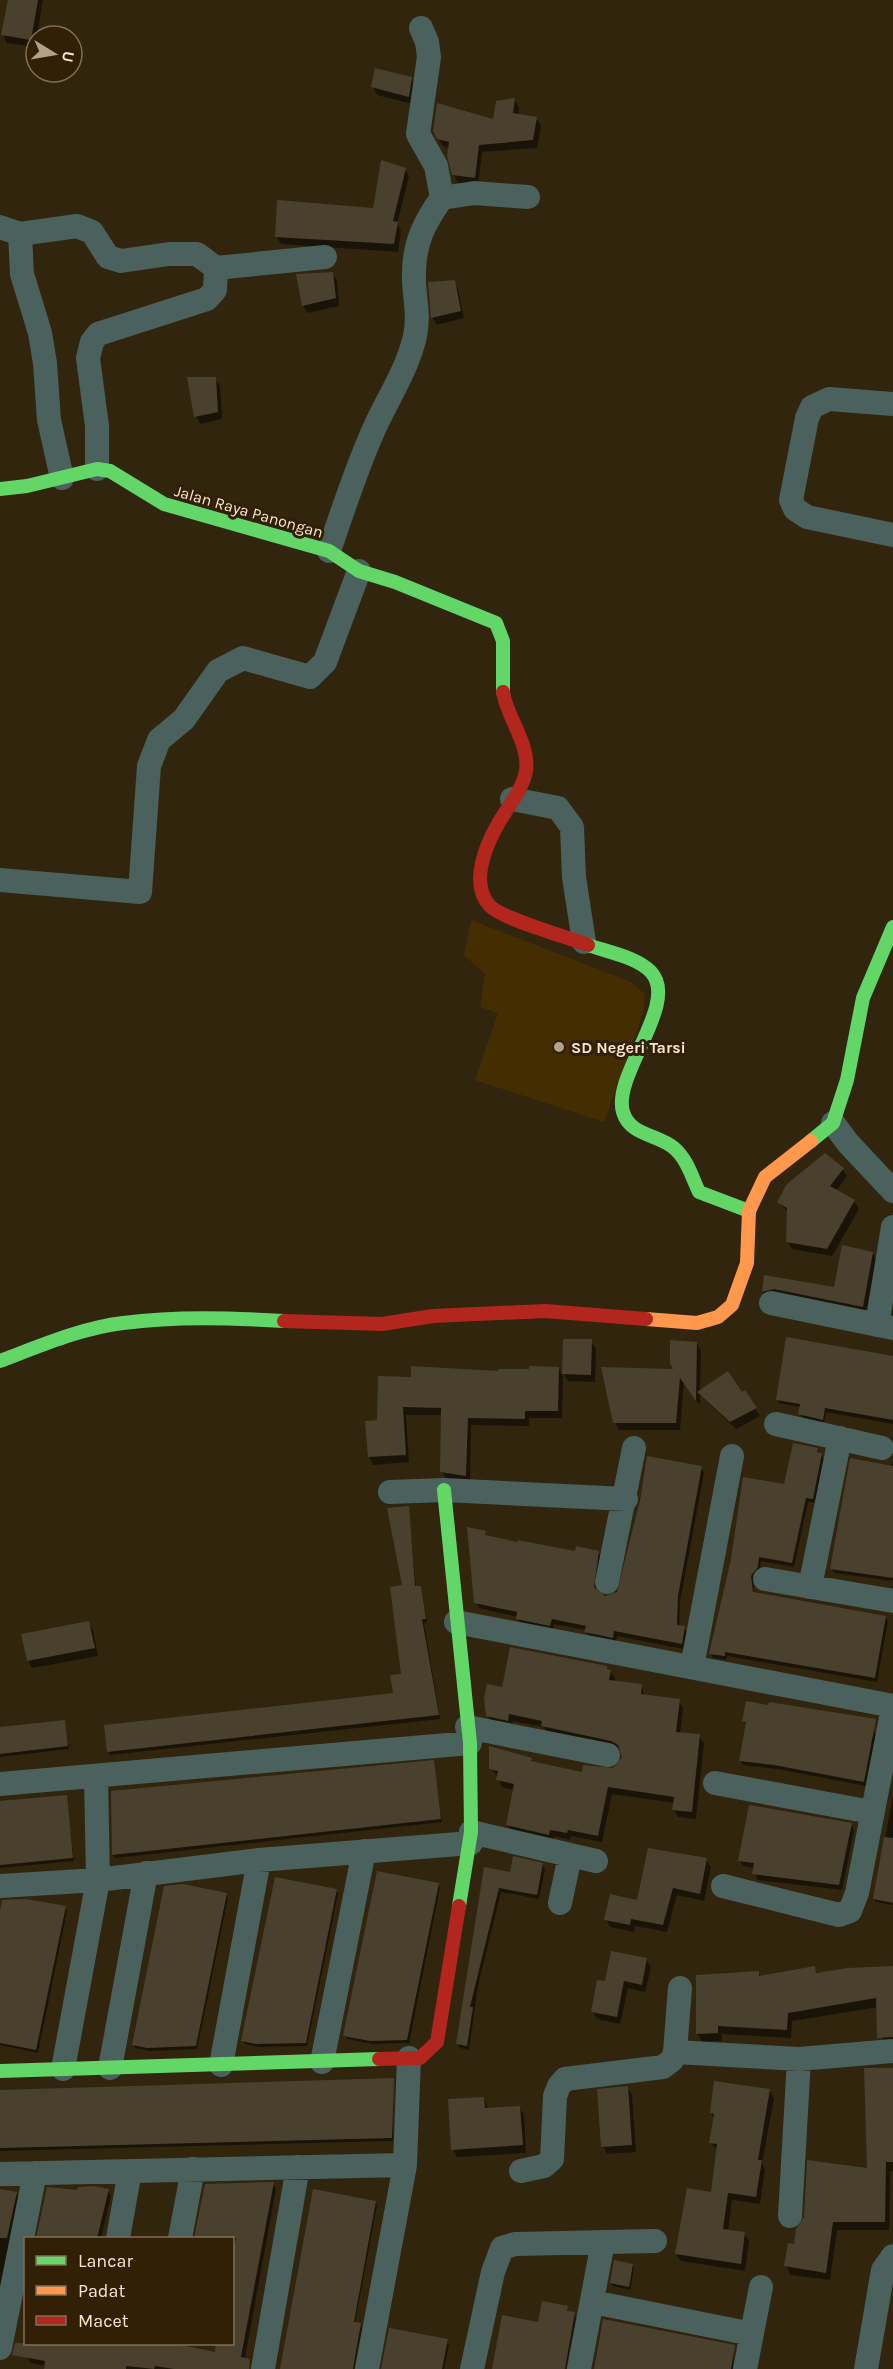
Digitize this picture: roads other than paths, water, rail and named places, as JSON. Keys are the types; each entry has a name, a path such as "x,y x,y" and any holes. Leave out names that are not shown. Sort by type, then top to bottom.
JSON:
{"street":[{"path":"329,551 372,434 402,375 415,336 418,298 413,275 416,248 421,230 442,198 436,166 418,135 429,57 427,42 421,28"},
{"path":"442,198 474,193 528,197"},
{"path":"62,478 49,420 40,333 10,230 77,226 92,232 108,257 121,261 169,254 197,254 216,268 325,257"},
{"path":"0,489 97,469 97,426 88,358 92,342 98,334 207,299 214,290 216,268"},
{"path":"893,404 829,399 812,406 807,418 791,500 795,509 807,517 893,535"},
{"name":"Jalan Raya Panongan","path":"97,469 110,471 164,504 329,551 359,571 395,582 489,619 501,630 504,638 502,678 505,702 526,764 524,779 484,848 481,870 482,892 485,901 496,911 641,964 654,976 656,992 651,1019 626,1087 622,1108 631,1126 677,1150 699,1192 749,1211"},
{"path":"0,880 140,892 149,766 159,740 184,719 218,671 243,658 310,677 325,662 359,571"},
{"path":"512,799 558,808 572,827 574,877 584,942"},
{"path":"0,1361 74,1334 122,1323 214,1317 343,1325 382,1324 433,1316 545,1311 703,1322 718,1317 732,1305 747,1263 749,1211 765,1178 833,1123 847,1080 862,998 893,927"},
{"path":"833,1123 848,1143 893,1191"},
{"path":"771,1303 885,1327 893,1227"},
{"path":"776,1424 882,1448"},
{"path":"810,1587 840,1438"},
{"path":"607,1582 626,1499 634,1448"},
{"path":"692,1667 732,1456"},
{"path":"390,1492 444,1490 626,1499"},
{"path":"0,2071 420,2058 437,2042 471,1837 469,1735 444,1490"},
{"path":"765,1579 893,1601"},
{"path":"456,1622 893,1707 854,1904 850,1911 845,1914 723,1886"},
{"path":"0,1784 96,1776 469,1735 608,1755"},
{"path":"63,2069 98,1880 96,1776"},
{"path":"715,1783 871,1812"},
{"path":"0,1886 98,1880 471,1837 596,1861"},
{"path":"322,2062 364,1851"},
{"path":"560,1903 570,1856"},
{"path":"221,2065 259,1860"},
{"path":"110,2068 146,1873"},
{"path":"521,2171 544,2166 552,2159 555,2096 565,2079 663,2067 669,2063 675,2052 680,1988"},
{"path":"675,2052 799,2059 893,2051"},
{"path":"368,2369 405,2164 409,2058"},
{"path":"790,2216 799,2059"},
{"path":"0,2174 405,2164"},
{"path":"263,2369 298,2167"},
{"path":"180,2237 193,2169"},
{"path":"118,2237 130,2171"},
{"path":"0,2348 35,2173"},
{"path":"472,2369 493,2272 502,2248 515,2244 655,2241"},
{"path":"579,2369 603,2242"},
{"path":"866,2369 883,2270 893,2256"},
{"path":"745,2369 760,2287"},
{"path":"593,2302 752,2334"}],"place":[{"name":"SD Negeri Tarsi","path":"559,1047"}]}
